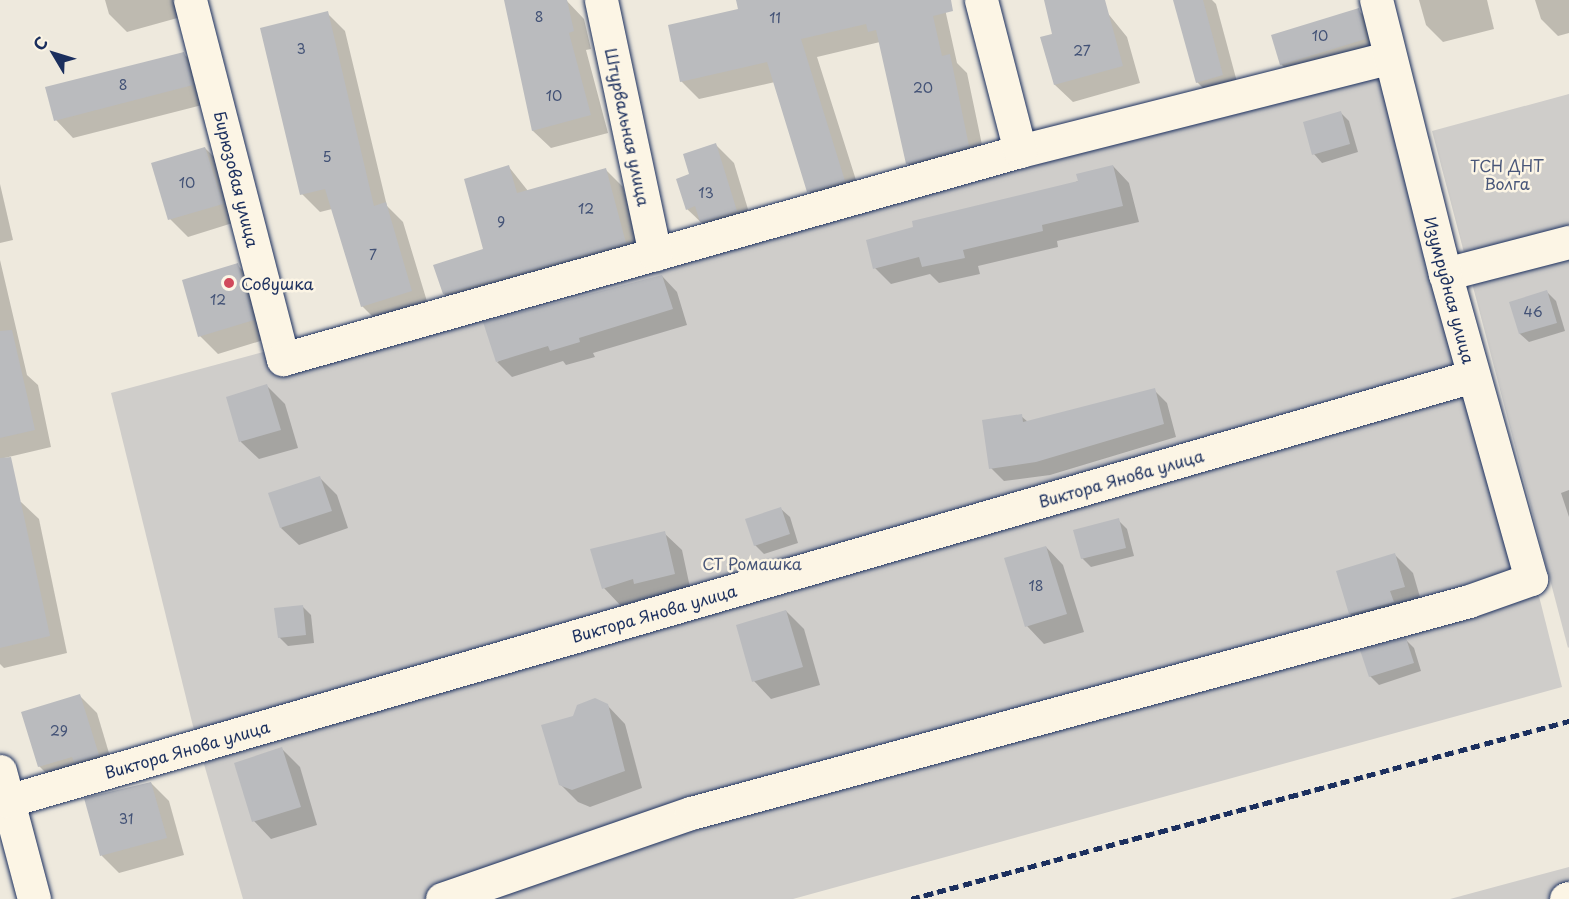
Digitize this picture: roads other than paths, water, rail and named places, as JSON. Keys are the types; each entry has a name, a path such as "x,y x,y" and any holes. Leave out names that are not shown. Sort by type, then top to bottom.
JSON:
{"street":[{"name":"Бирюзовая улица","path":"190,0 283,359 655,254"},
{"name":"Штурвальная улица","path":"601,0 655,254"},
{"path":"981,0 1020,151"},
{"name":"Изумрудная улица","path":"442,899 691,813 1469,601 1531,579 1445,274 1376,0"},
{"path":"655,254 1020,151 1389,58"},
{"path":"1445,274 1569,242"},
{"name":"Виктора Янова улица","path":"4,786 1473,376"},
{"path":"4,786 34,899"}],"railway":[{"path":"911,899 1569,721"}],"place":[{"name":"Совушка","path":"229,283"}],"park label":[{"name":"ТСН ДНТ Волга","path":"1507,174"},
{"name":"СТ Ромашка","path":"752,563"}]}
